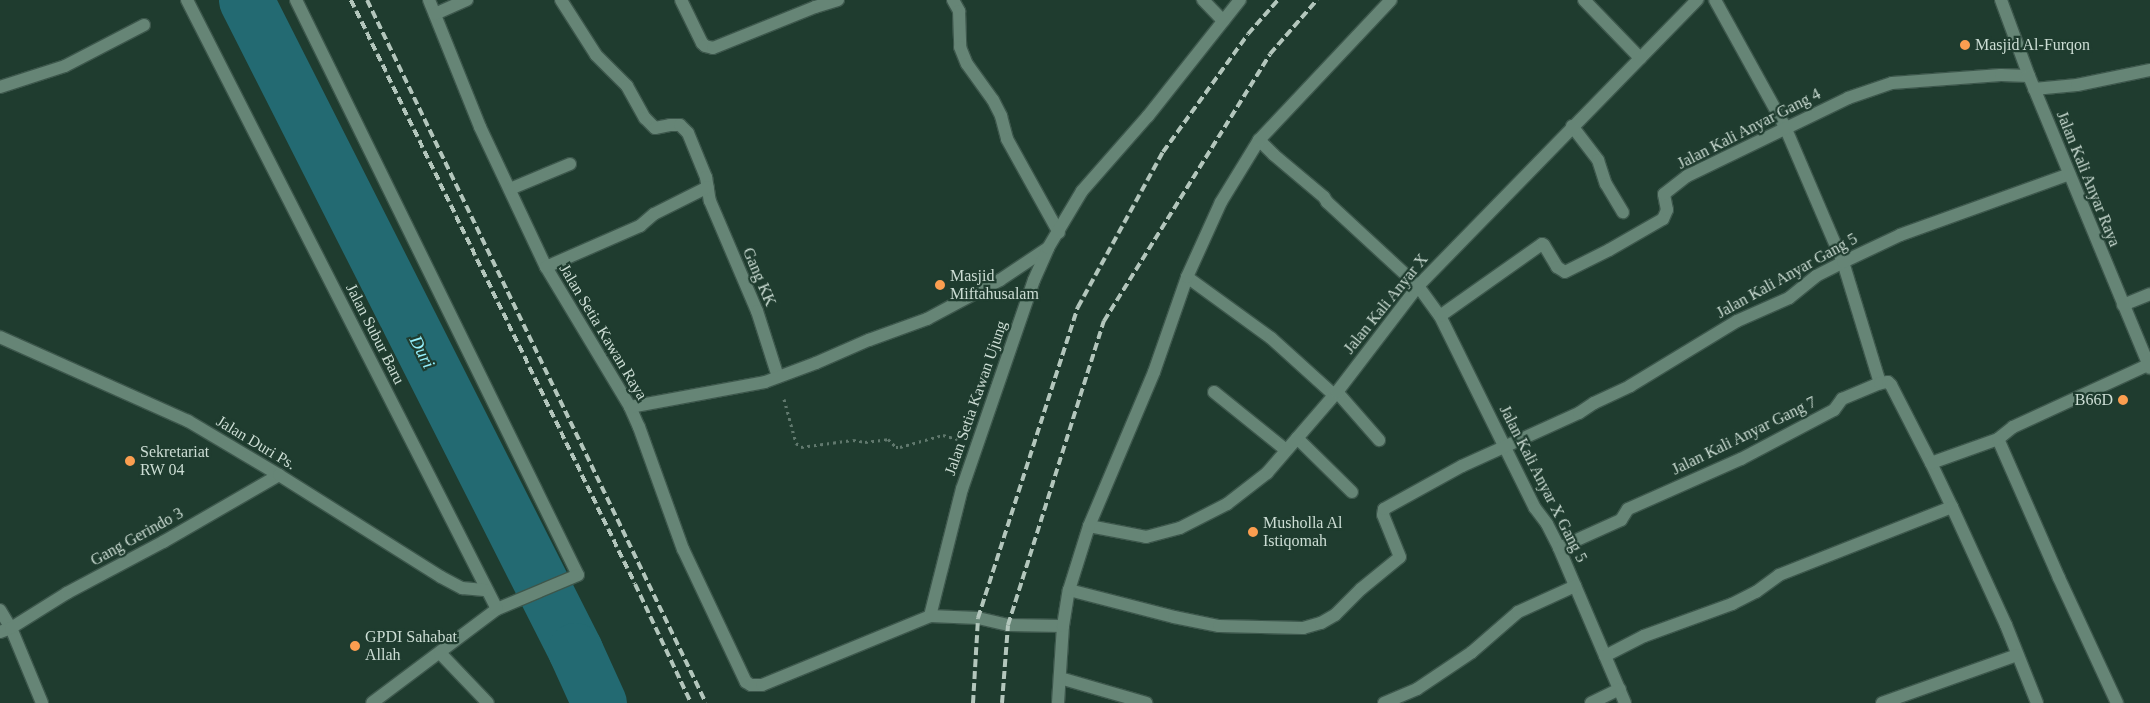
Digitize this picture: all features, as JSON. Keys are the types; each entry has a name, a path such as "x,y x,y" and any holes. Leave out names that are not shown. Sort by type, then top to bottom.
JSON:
{"street":[{"name":"Jalan Subur Baru","path":"187,0 497,609"},
{"path":"296,0 578,575 497,609 372,703"},
{"name":"Jalan Setia Kawan Raya","path":"429,0 480,127 546,267 630,407 683,549 746,682 751,685 762,685 930,616"},
{"path":"435,14 467,0"},
{"name":"Gang KK","path":"561,0 596,55 627,86 645,118 655,128 670,125 680,126 688,133 706,177 710,201 757,311 778,377"},
{"path":"681,0 702,43 713,48 815,7 838,0"},
{"path":"953,0 959,11 960,47 967,64 993,100 1001,116 1007,139 1059,233"},
{"path":"1203,0 1223,21"},
{"name":"Jalan Setia Kawan Ujung","path":"930,616 962,489 1034,280 1048,248 1059,233 1082,191 1148,116 1240,0"},
{"path":"1058,703 1063,626 1069,590 1089,526 1154,372 1187,277 1221,202 1259,140 1391,0"},
{"path":"1584,0 1640,58"},
{"name":"Jalan Kali Anyar X","path":"1089,526 1146,537 1180,528 1227,504 1267,473 1336,394 1418,286 1697,0"},
{"path":"1715,0 1785,127 1843,262 1880,383 1888,382 1892,386 1931,463 2037,703"},
{"name":"Jalan Kali Anyar Raya","path":"2001,0 2034,89 2123,306 2150,365"},
{"path":"0,87 65,66 144,26"},
{"path":"2034,89 2077,85 2150,70"},
{"name":"Jalan Kali Anyar Gang 4","path":"1440,316 1542,244 1557,267 1565,272 1609,250 1663,219 1667,210 1664,194 1687,176 1848,98 1892,83 1992,76 2029,76"},
{"path":"1572,126 1598,160 1606,184 1622,212"},
{"name":"Jalan Kali Anyar X Gang 5","path":"1259,140 1324,197 1326,202 1418,286 1440,316 1506,446 1535,508 1547,524 1559,548 1625,703"},
{"path":"510,190 570,164"},
{"name":"Jalan Kali Anyar Gang 5","path":"1069,590 1174,617 1219,626 1303,628 1321,623 1335,615 1361,589 1400,557 1383,515 1384,509 1462,466 1579,413 1594,403 1630,386 1737,321 1789,298 1816,276 1843,262 1900,235 2069,174"},
{"path":"546,267 632,230 654,214 708,187"},
{"path":"630,407 764,382 778,377 927,319 1000,280 1048,248"},
{"path":"1187,277 1271,338 1336,394 1379,440"},
{"path":"2123,306 2150,294"},
{"name":"Jalan Duri Ps.","path":"0,337 188,421 279,475 441,577 462,588 486,590"},
{"path":"1931,463 1998,439 2013,427 2150,365"},
{"name":"Jalan Kali Anyar Gang 7","path":"1559,548 1621,520 1628,509 1741,459 1834,410 1842,399 1880,383"},
{"path":"1214,392 1286,450"},
{"path":"1297,438 1352,492"},
{"path":"1998,439 2059,578 2117,703"},
{"name":"Gang Gerindo 3","path":"5,630 67,593 163,542 279,475"},
{"path":"1605,656 1644,636 1732,604 1786,572 1952,507"},
{"path":"1384,703 1417,689 1464,657 1518,612 1575,586"},
{"path":"0,610 5,630 42,703"},
{"path":"930,616 978,618 1008,625 1063,626"},
{"path":"440,653 488,703"},
{"path":"1882,703 2017,655"},
{"path":"1060,678 1146,703"},
{"path":"1591,703 1620,689"}],"path":[{"path":"778,377 796,443 801,447 853,440 866,442 888,439 900,448 943,435 977,445"}],"waterway":[{"name":"Duri","path":"246,0 575,650 599,703"}],"railway":[{"path":"351,0 691,703"},
{"path":"367,0 706,703"},
{"path":"973,703 978,618 1078,307 1163,152 1248,34 1278,0"},
{"path":"1002,703 1008,625 1104,321 1270,54 1317,0"}],"place":[{"name":"Masjid Al-Furqon","path":"1965,45"},
{"name":"Masjid Miftahusalam","path":"940,285"},
{"name":"B66D","path":"2123,400"},
{"name":"Sekretariat RW 04","path":"130,461"},
{"name":"Musholla Al Istiqomah","path":"1253,532"},
{"name":"GPDI Sahabat Allah","path":"355,646"}]}
